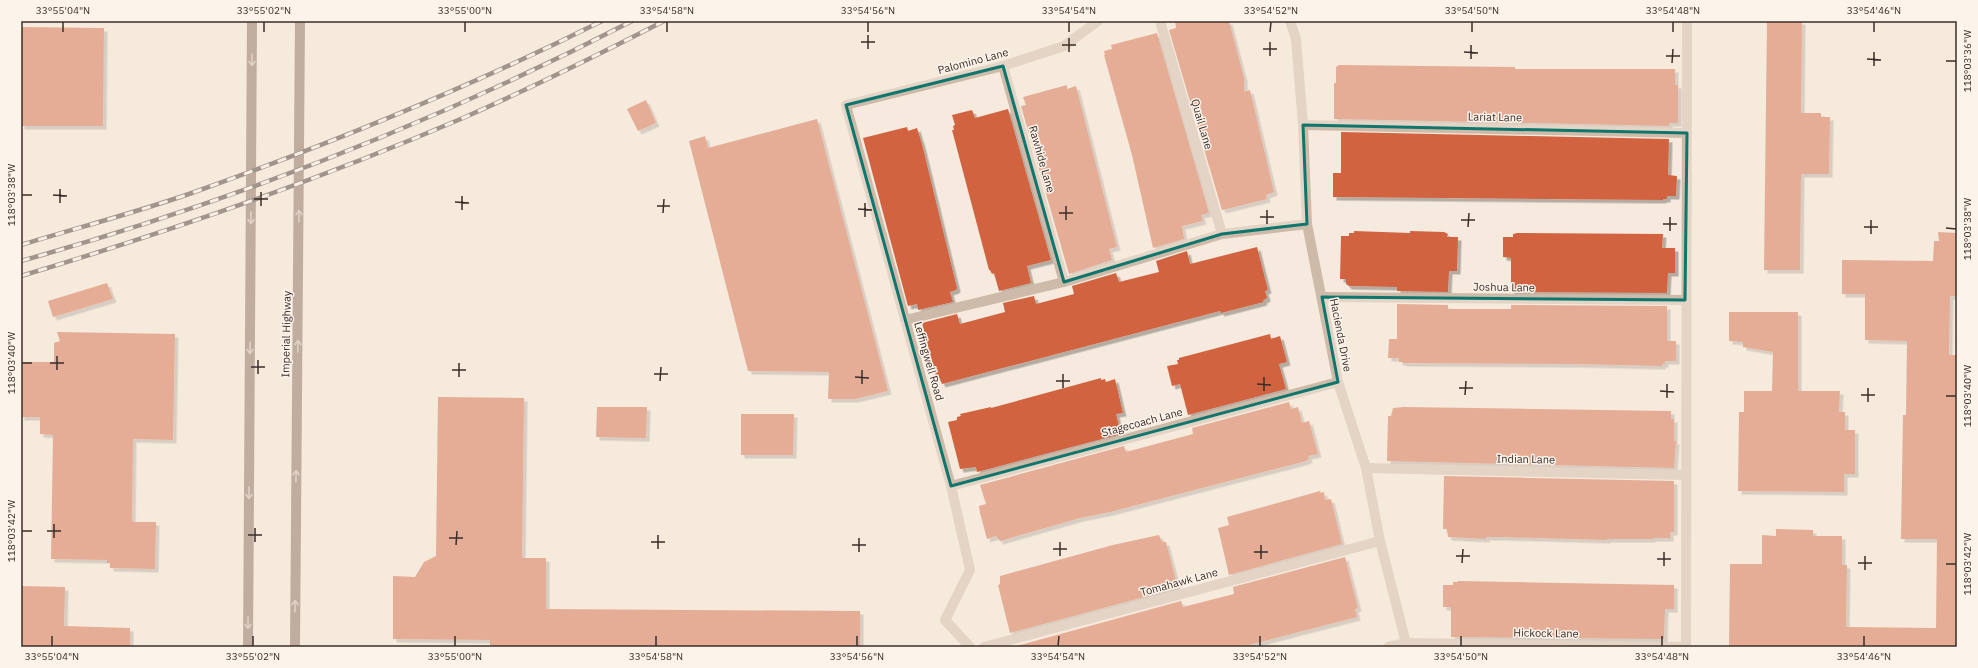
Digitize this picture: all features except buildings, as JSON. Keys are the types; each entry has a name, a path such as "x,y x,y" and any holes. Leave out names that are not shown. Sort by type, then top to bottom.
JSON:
{"main road":[{"path":"248,647 252,21"},
{"name":"Imperial Highway","path":"295,647 300,21"}],"street":[{"name":"Palomino Lane","path":"846,105 1003,66 1064,46 1098,21"},
{"name":"Quail Lane","path":"1160,21 1222,234"},
{"name":"Hacienda Drive","path":"1290,21 1296,39 1303,125 1307,224 1338,382 1366,468 1380,541 1407,645"},
{"path":"1686,647 1685,474 1687,21"},
{"name":"Rawhide Lane","path":"1003,66 1064,282"},
{"name":"Leffingwell Road","path":"846,105 951,486 970,570 945,620 970,647"},
{"name":"Lariat Lane","path":"1303,125 1687,133"},
{"path":"905,320 1064,282 1222,234 1307,224"},
{"name":"Joshua Lane","path":"1322,297 1686,300"},
{"name":"Stagecoach Lane","path":"951,486 1338,382"},
{"name":"Indian Lane","path":"1366,468 1685,474"},
{"name":"Tomahawk Lane","path":"984,647 1380,541"},
{"name":"Hickock Lane","path":"1388,647 1407,645 1686,647"}],"highlighted area":[{"path":"1003,66 1064,282 1222,234 1307,224 1303,125 1687,133 1685,300 1322,297 1338,382 951,486 846,105"}],"railway":[{"path":"21,245 189,194 346,135 450,92 552,46 602,21"},
{"path":"21,261 178,213 256,186 332,157 409,126 484,93 632,21"},
{"path":"21,276 189,223 354,163 488,107 664,21"}]}
